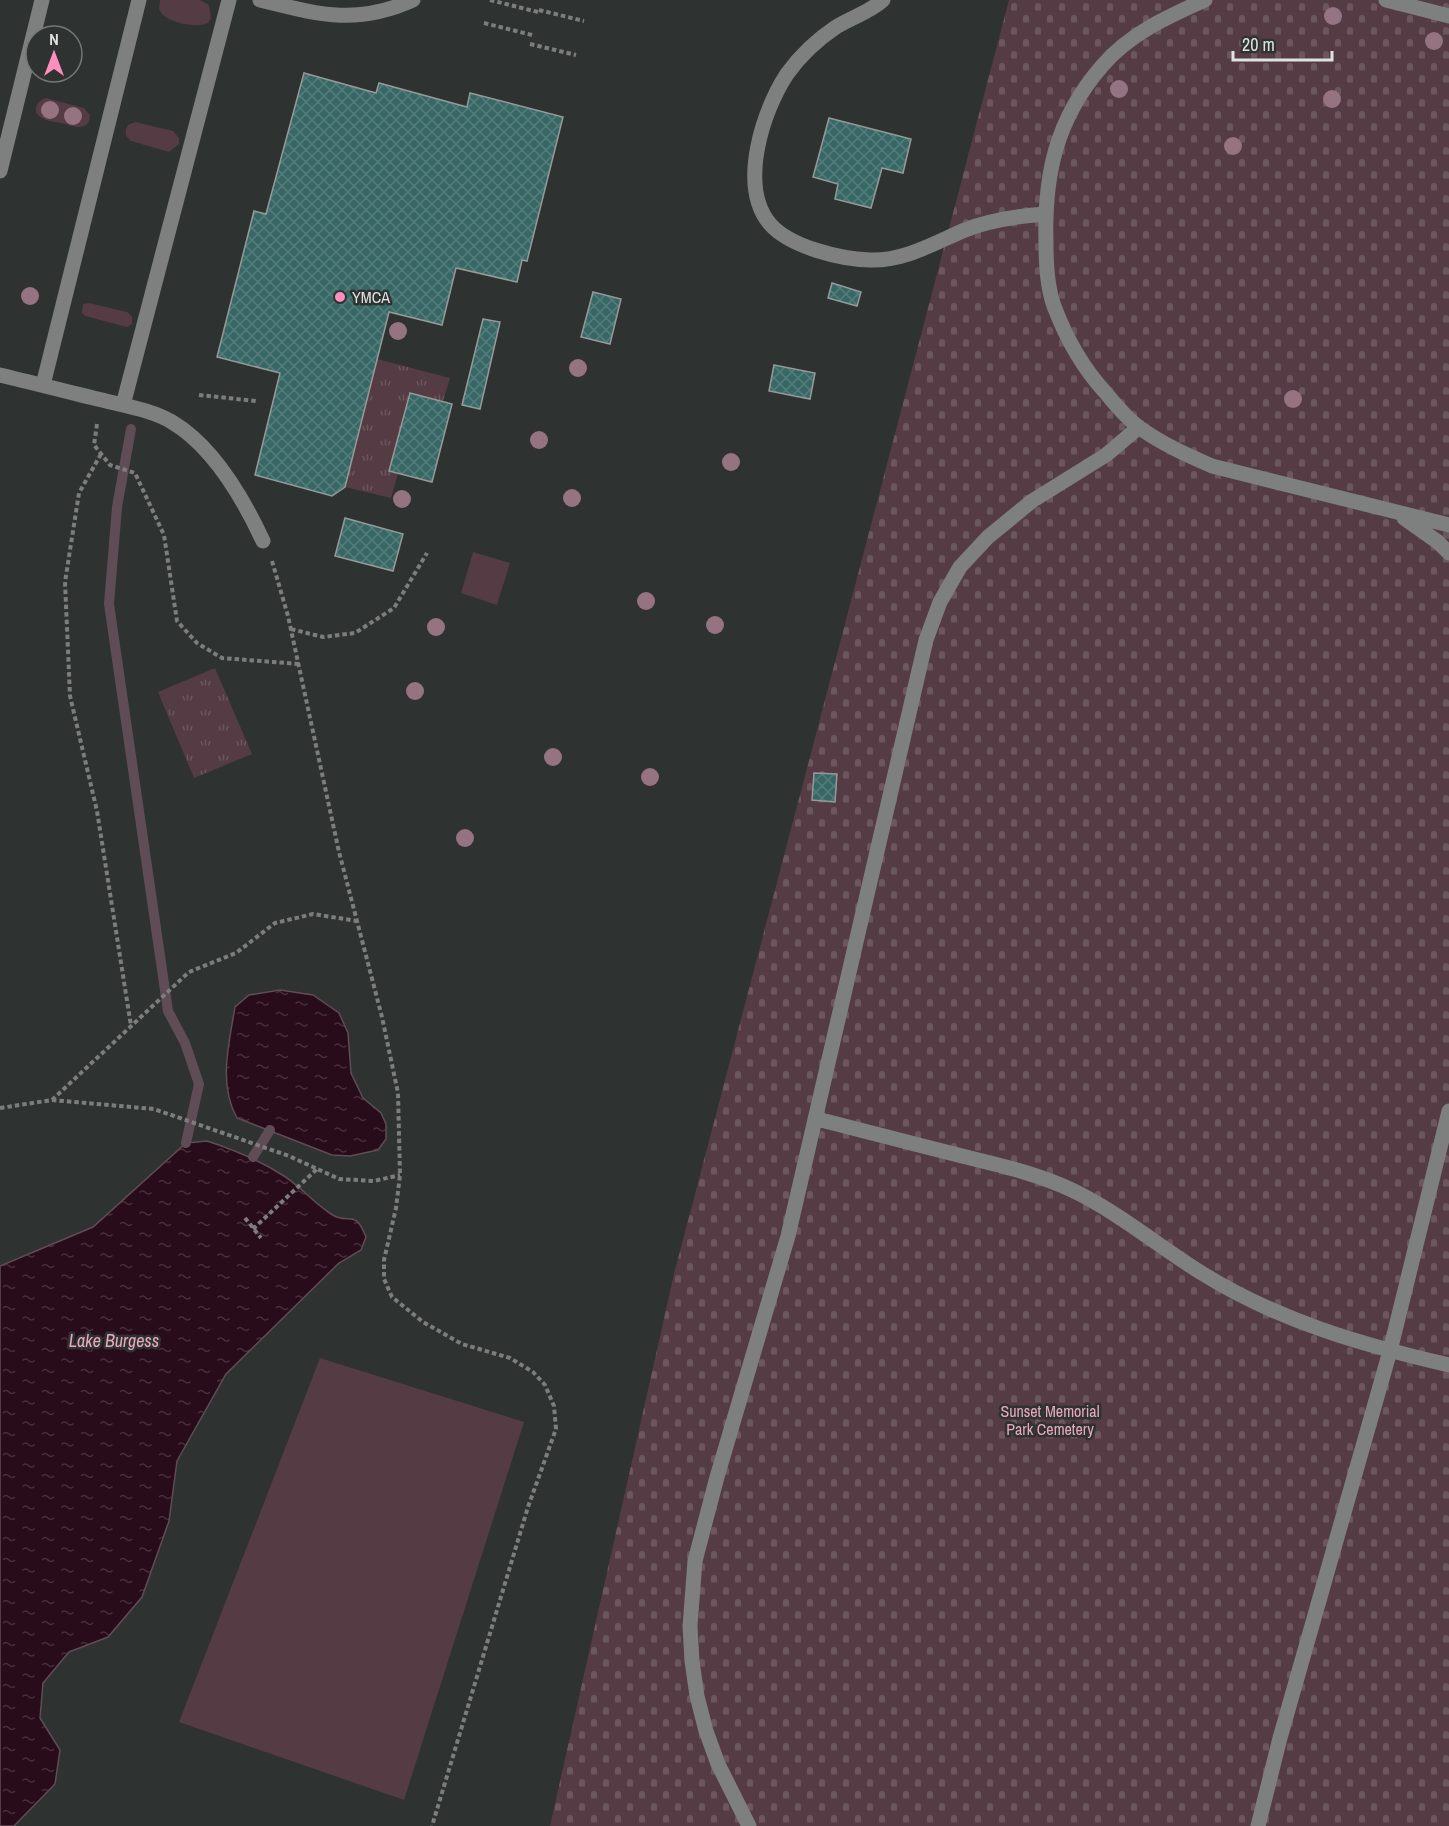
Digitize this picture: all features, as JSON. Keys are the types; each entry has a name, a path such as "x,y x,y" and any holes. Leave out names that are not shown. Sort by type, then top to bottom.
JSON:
{"lane":[{"path":"0,171 42,0"},
{"path":"43,385 139,0"},
{"path":"123,405 229,0"},
{"path":"260,0 318,14 349,17 398,7 413,0"},
{"path":"883,0 877,6 837,27 813,45 788,74 769,106 758,141 755,177 759,203 769,223 786,238 807,247 844,257 871,260 898,257 936,244 966,230 1018,216 1045,214"},
{"path":"1205,0 1161,19 1132,39 1103,65 1074,105 1056,146 1046,190 1046,263 1053,304 1071,346 1091,376 1121,411 1139,427 1179,452 1212,466 1449,525"},
{"path":"1386,0 1449,16"},
{"path":"0,375 123,405 173,422 200,443 217,462 254,520 263,541"},
{"path":"749,1826 717,1764 697,1696 690,1626 695,1561 704,1522 788,1236 817,1119 926,640 940,602 960,567 988,537 1032,501 1106,455 1139,427"},
{"path":"1396,512 1438,542 1449,553"},
{"path":"1258,1826 1280,1738 1390,1351 1449,1111"},
{"path":"817,1119 1020,1171 1073,1191 1122,1218 1200,1272 1269,1309 1314,1328 1390,1351 1449,1365"}],"path":[{"path":"490,0 584,21"},
{"path":"484,23 532,35"},
{"path":"530,44 576,55"},
{"path":"199,395 256,401"},
{"path":"100,400 94,445 110,465 135,472 164,536 177,621 197,643 222,658 299,664"},
{"path":"101,454 79,493 64,582 70,696 97,811 131,1026"},
{"path":"263,541 272,561 291,629 339,852 382,1017 398,1094 400,1175 396,1208 384,1260 384,1279 392,1297 423,1322 462,1344 510,1358 533,1372 545,1385 554,1406 556,1429 528,1508 432,1826"},
{"path":"291,629 323,637 355,633 394,608 427,553"},
{"path":"52,1100 150,1011 189,972 236,953 275,923 314,914 357,921"},
{"path":"0,1108 52,1100 87,1105 154,1109 289,1156 339,1179 374,1181 400,1175"},
{"path":"253,1229 317,1169"},
{"path":"245,1218 261,1238"}],"green space":[{"path":"160,0 200,0 209,5 211,18 203,25 188,25 173,21 162,14 159,9"},
{"name":"Sunset Memorial Park Cemetery","path":"1009,0 1449,0 1449,1826 550,1826 674,1274"},
{"path":"46,98 84,108 90,115 89,121 84,126 75,127 42,118 37,113 36,107"},
{"path":"135,122 173,131 179,138 179,144 169,152 131,141 126,136 126,130 128,125"},
{"path":"89,303 127,312 132,316 132,324 128,327 85,316 82,313 83,304"},
{"path":"377,359 450,378 443,401 409,393 389,471 398,474 391,498 345,487"},
{"path":"473,552 510,563 497,605 461,593"},
{"path":"215,668 252,754 194,778 158,692"},
{"path":"320,1358 524,1422 404,1800 179,1722"}],"water":[{"path":"280,990 313,995 339,1013 348,1033 351,1073 363,1098 381,1113 386,1124 386,1139 378,1150 350,1156 332,1155 237,1118 231,1105 226,1078 235,1007 249,995"},
{"name":"Lake Burgess","path":"207,1141 247,1156 275,1170 331,1214 358,1222 366,1237 361,1250 339,1263 226,1374 177,1461 169,1521 142,1597 108,1637 69,1652 43,1683 40,1718 60,1750 55,1784 14,1826 0,1826 0,1266 93,1227 186,1143"}],"building":[{"name":"YMCA","path":"304,73 376,93 379,83 467,107 470,93 563,117 527,261 522,260 517,282 456,268 442,325 389,312 345,487 332,496 255,475 280,373 217,357 254,211 266,214"},
{"path":"829,118 911,139 903,173 882,168 871,208 835,199 838,184 813,177"},
{"path":"832,283 861,292 857,306 828,298"},
{"path":"593,292 621,299 610,344 581,337"},
{"path":"483,319 500,322 480,409 462,405"},
{"path":"774,365 815,373 810,399 769,391"},
{"path":"410,393 452,404 432,482 389,471"},
{"path":"345,518 403,534 393,571 335,556"},
{"path":"814,773 837,774 835,802 812,800"}],"waterway":[{"path":"131,429 117,507 109,604 168,1011 185,1043 199,1084 186,1143"},
{"path":"253,1157 270,1130"}],"place":[{"name":"YMCA","path":"340,297"}]}
